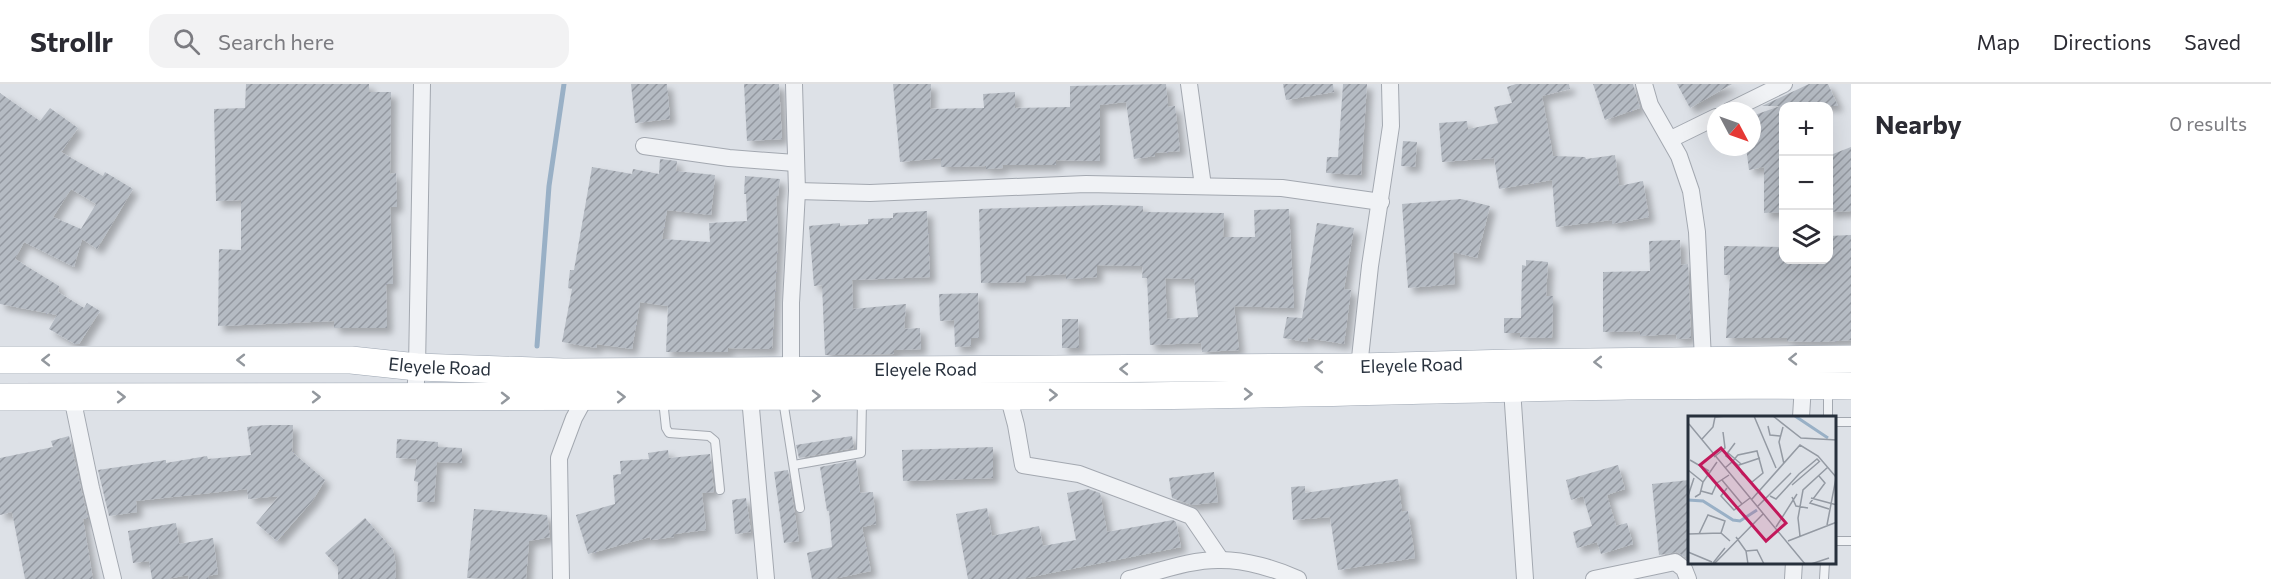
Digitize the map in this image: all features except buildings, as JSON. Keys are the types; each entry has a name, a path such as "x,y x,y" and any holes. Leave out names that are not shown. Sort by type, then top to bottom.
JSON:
{"main road":[{"name":"Eleyele Road","path":"0,397 415,396 447,398 791,369 1359,367 1851,359"},
{"name":"Eleyele Road","path":"0,360 351,360 417,367 446,367 570,389 662,397 1353,393 1827,386"}],"street":[{"path":"415,396 422,84"},
{"path":"791,369 791,303 797,191 794,84"},
{"path":"1189,84 1203,186"},
{"path":"1359,367 1370,266 1391,126 1390,84"},
{"path":"1644,84 1650,105 1671,139 1686,170 1691,191 1697,232 1703,360"},
{"path":"1747,102 1784,84"},
{"path":"1671,139 1707,121"},
{"path":"644,146 729,158 795,163"},
{"path":"797,191 870,194 1086,184 1203,186 1282,188 1381,201"},
{"path":"1802,416 1827,386"},
{"path":"561,579 559,458 574,418 570,389"},
{"path":"1512,389 1525,579"},
{"path":"1008,395 1023,465 1079,474 1191,516 1221,560"},
{"path":"72,397 106,555 114,579"},
{"path":"750,397 766,579"},
{"path":"1129,579 1196,563 1221,560 1284,572 1298,579"},
{"path":"1594,579 1675,562 1684,569 1688,579"},
{"path":"1793,579 1794,564"}],"lane":[{"path":"1827,386 1828,416"},
{"path":"794,465 861,453 862,396"},
{"path":"662,397 666,428 669,433 709,436 715,441 720,490"},
{"path":"783,397 800,508"},
{"path":"1824,579 1825,564"}],"waterway":[{"path":"537,346 549,186 564,84"}]}
